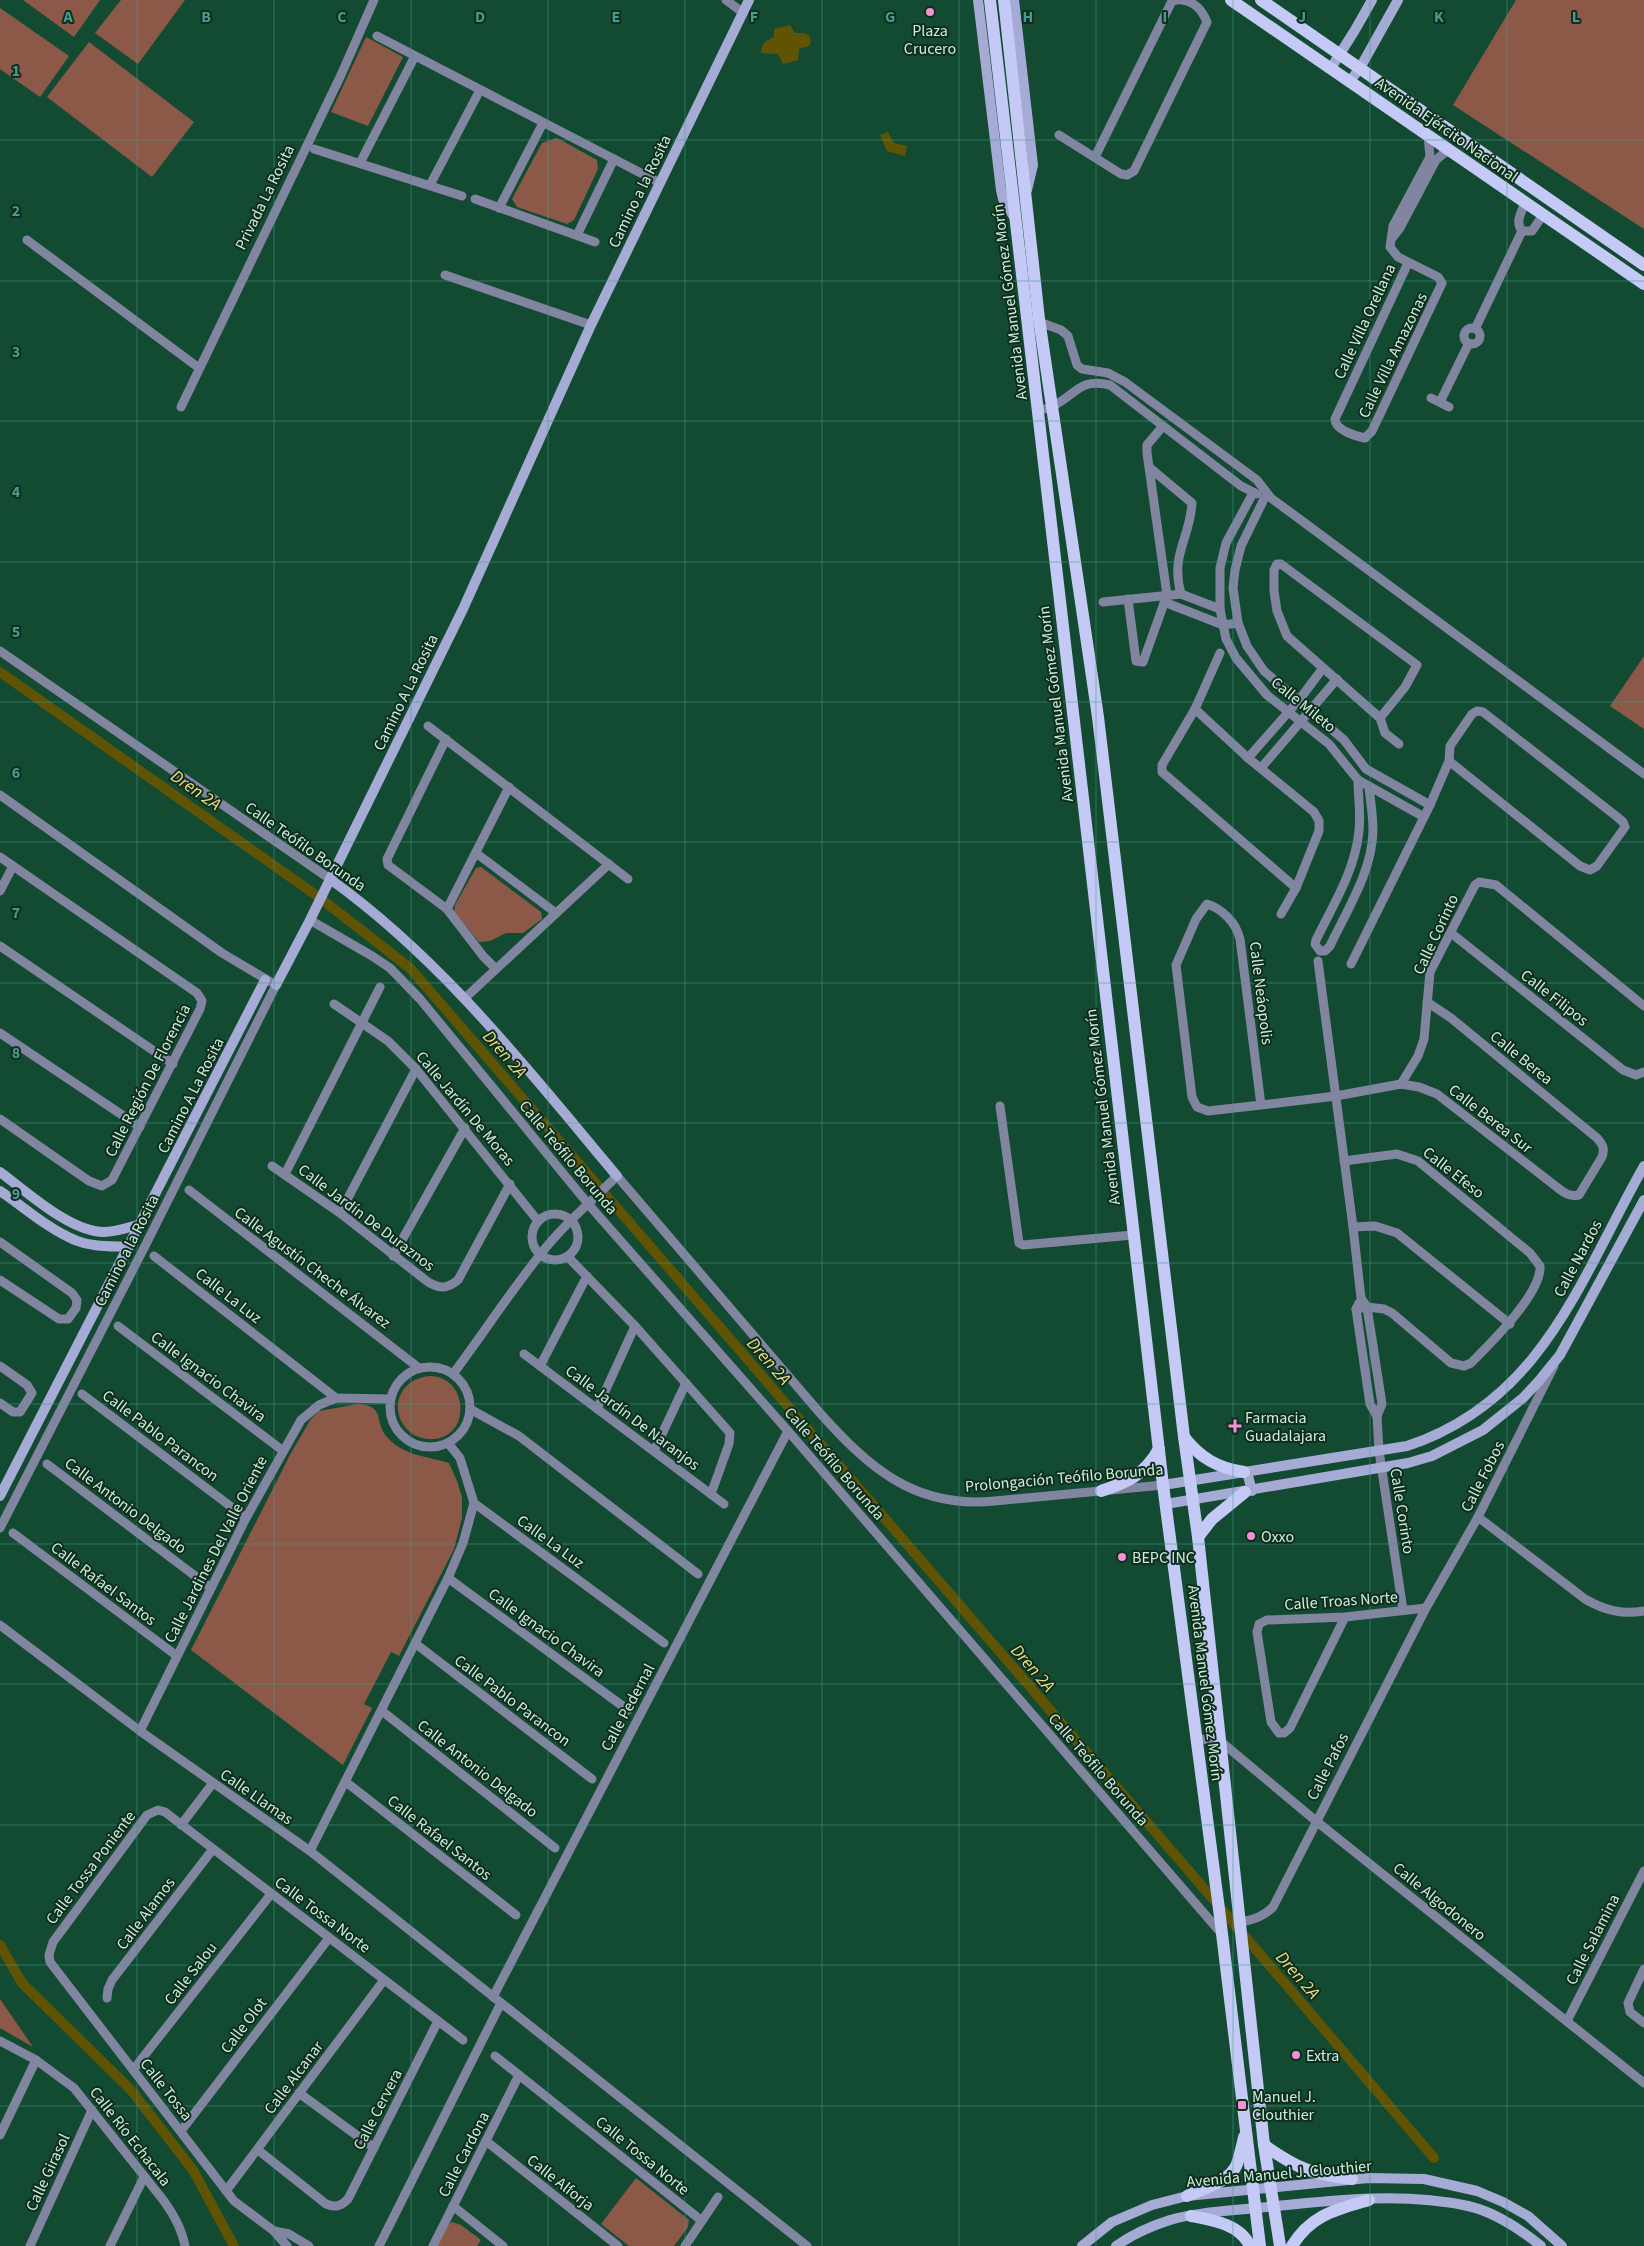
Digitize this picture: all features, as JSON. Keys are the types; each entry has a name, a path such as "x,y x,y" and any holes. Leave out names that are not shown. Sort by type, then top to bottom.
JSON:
{"main road":[{"name":"Avenida Manuel Gómez Morín","path":"990,0 1163,1484 1214,1869 1260,2246"},
{"name":"Avenida Manuel Gómez Morín","path":"1004,0 1040,322 1098,717 1184,1438 1198,1537 1219,1740 1247,1970 1264,2145 1280,2246"},
{"name":"Avenida Ejército Nacional","path":"1231,0 1644,284"},
{"name":"Avenida Ejército Nacional","path":"1261,0 1644,265"},
{"path":"1184,1438 1200,1455 1210,1462 1220,1467 1246,1472"},
{"path":"1100,1491 1139,1474 1150,1465 1159,1448"},
{"path":"1198,1537 1217,1514 1249,1492"},
{"path":"1187,2196 1231,2174 1236,2165 1246,2132"},
{"path":"1264,2145 1307,2171 1352,2178"},
{"path":"1292,2246 1303,2228 1311,2222 1332,2212 1369,2200"},
{"path":"1191,2216 1215,2220 1231,2227 1240,2233 1250,2246"}],"street":[{"name":"Privada La Rosita","path":"181,407 198,368 341,75 374,0"},
{"path":"726,0 742,12"},
{"name":"Camino a la Rosita","path":"558,397 590,325 748,0"},
{"path":"978,0 1001,190 1003,199 1016,218"},
{"path":"1014,0 1033,165 1026,196"},
{"path":"1095,157 1172,1 1177,0"},
{"path":"1058,135 1120,174 1128,175 1134,172 1207,22 1201,4 1181,0"},
{"path":"1331,68 1372,0"},
{"path":"1350,81 1360,68 1398,0"},
{"path":"377,36 660,183"},
{"path":"360,163 415,56"},
{"path":"430,185 480,90"},
{"path":"499,208 543,123"},
{"path":"1428,135 1433,158"},
{"path":"314,149 462,196"},
{"name":"Calle Villa Orellana","path":"1365,438 1339,428 1335,423 1337,413 1408,263 1392,251 1393,226 1404,211 1433,158 1450,151"},
{"path":"577,235 614,160"},
{"path":"475,199 595,242"},
{"path":"1522,231 1519,226 1519,218 1525,203"},
{"path":"1522,231 1532,231 1543,215"},
{"path":"1432,398 1444,404 1468,343 1464,339 1465,333 1469,329 1475,330 1522,231"},
{"path":"27,240 198,368"},
{"name":"Calle Villa Amazonas","path":"1365,438 1372,430 1442,283 1438,277 1408,263"},
{"path":"445,275 590,325"},
{"path":"1040,322 1061,330 1068,336 1077,365 1082,369 1108,373 1125,382 1258,480 1268,497"},
{"path":"1037,410 1052,407 1087,383 1097,382 1110,385 1241,486 1253,493 1268,497 1644,774"},
{"name":"Camino A La Rosita","path":"276,985 316,908 463,609 558,397"},
{"path":"1128,599 1136,660 1143,662 1165,598 1148,445 1163,426"},
{"path":"1150,468 1192,503 1192,513 1177,562 1176,572 1181,594"},
{"name":"Calle Mileto","path":"1253,493 1231,533 1222,556 1218,589 1226,639 1236,658 1268,696 1330,744 1358,780 1369,788 1424,817"},
{"name":"Calle Mileto","path":"1268,497 1240,546 1235,570 1233,588 1238,623 1247,646 1264,671 1344,740 1366,770 1430,805"},
{"path":"1380,718 1405,687 1417,669 1417,665 1281,564 1277,564 1274,570 1274,591 1282,627 1287,636 1380,718 1386,733 1399,744"},
{"path":"1103,602 1165,598 1181,594 1220,609"},
{"path":"1165,598 1223,625 1238,623"},
{"name":"Calle Teófilo Borunda","path":"0,651 330,879 424,957 465,998 615,1178"},
{"path":"1220,654 1195,709 1162,765 1162,772 1296,888"},
{"path":"1248,758 1289,712 1324,668"},
{"path":"1261,768 1337,680"},
{"path":"1195,709 1248,758 1314,812 1319,821 1320,831 1296,888 1282,914"},
{"path":"1351,964 1430,805 1449,761 1450,746 1472,714 1483,712 1616,816 1623,822 1625,827 1597,866 1590,870 1449,761"},
{"path":"428,726 628,879"},
{"path":"446,740 387,860 388,865 446,909 482,956 496,969"},
{"path":"1358,780 1359,822 1357,849 1350,871 1316,940 1315,944 1320,951 1325,951 1330,946 1363,877 1367,864 1373,830 1369,788"},
{"path":"446,909 509,787"},
{"path":"0,795 222,953 276,985"},
{"path":"476,853 556,913"},
{"name":"Calle Región De Florencia","path":"0,857 201,997 202,1001 200,1010 173,1064 112,1180 102,1186 89,1181 0,1119"},
{"path":"465,998 609,864"},
{"path":"0,891 13,866"},
{"name":"Calle Corinto","path":"1401,1084 1418,1056 1424,1039 1430,972 1475,885 1484,882 1496,885 1644,1006"},
{"name":"Calle Neáopolis","path":"1207,904 1221,911 1238,932 1261,1105 1208,1111 1197,1107 1192,1097 1176,965 1196,919 1207,904"},
{"name":"Calle Teófilo Borunda","path":"310,920 390,968 420,998 788,1431 1221,1933"},
{"name":"Calle Filipos","path":"1451,933 1623,1070 1636,1075 1644,1072"},
{"path":"0,946 173,1064"},
{"name":"Calle Corinto","path":"1318,961 1354,1227 1361,1298 1367,1307 1382,1404 1377,1416 1378,1451 1403,1610"},
{"name":"Camino A La Rosita","path":"141,1224 265,980"},
{"name":"Camino a la Rosita","path":"0,1528 276,985"},
{"path":"285,1174 380,986"},
{"name":"Calle Berea","path":"1427,1002 1451,1018 1597,1138 1603,1145 1604,1151 1579,1195 1574,1196 1558,1188"},
{"name":"Calle Jardín De Moras","path":"334,1004 388,1041 416,1070 465,1128 538,1221"},
{"path":"0,1033 140,1128"},
{"path":"340,1214 416,1070"},
{"path":"1261,1105 1336,1096 1401,1084"},
{"name":"Calle Berea Sur","path":"1401,1084 1437,1094 1558,1188"},
{"path":"1000,1106 1018,1242 1023,1245 1134,1235"},
{"path":"393,1256 465,1128"},
{"name":"Calle Efeso","path":"1344,1161 1397,1154 1418,1161 1530,1253 1540,1266 1540,1272 1538,1279 1510,1324"},
{"name":"Calle Jardín De Duraznos","path":"272,1166 340,1214 428,1282 444,1288 451,1286 458,1280 510,1184"},
{"name":"Calle Nardos","path":"1532,1361 1564,1316 1644,1166"},
{"path":"0,1172 63,1218 88,1229 102,1232 116,1231 141,1224"},
{"path":"453,1374 540,1255 570,1221 615,1178"},
{"name":"Prolongación Teófilo Borunda","path":"615,1178 854,1450 884,1474 928,1496 967,1502 1100,1491 1190,1481 1378,1451 1416,1443 1448,1428 1495,1398 1532,1361"},
{"name":"Calle Agustín Cheche Álvarez","path":"189,1190 419,1368"},
{"path":"0,1191 76,1241 97,1245 129,1247"},
{"name":"Calle Nardos","path":"1560,1355 1644,1200"},
{"path":"551,1215 559,1215 570,1221 576,1228 578,1236 573,1251 568,1257 552,1260 540,1255 534,1248 532,1241 534,1227 538,1221 551,1215"},
{"name":"Camino a la Rosita","path":"0,1496 141,1224"},
{"path":"1354,1227 1375,1226 1397,1232 1510,1324 1471,1362 1464,1366 1451,1363 1392,1313 1384,1309 1367,1307 1356,1309"},
{"path":"0,1242 72,1293 77,1300 76,1308 68,1319 59,1319 0,1280"},
{"name":"Calle La Luz","path":"154,1256 336,1398"},
{"path":"568,1257 635,1326 727,1429 731,1438 711,1494"},
{"path":"540,1366 587,1276"},
{"path":"1356,1309 1361,1298"},
{"name":"Calle Corinto","path":"1356,1309 1370,1404 1377,1416"},
{"name":"Calle Ignacio Chavira","path":"118,1326 282,1450"},
{"path":"597,1409 635,1326"},
{"path":"1362,1348 1374,1346"},
{"name":"Calle Jardín De Naranjos","path":"524,1354 724,1504"},
{"path":"1166,1504 1249,1492 1381,1468 1432,1456 1483,1430 1523,1398 1560,1355"},
{"name":"Calle Fobos","path":"1426,1608 1478,1517 1560,1355"},
{"path":"0,1366 27,1385 32,1393 23,1409 17,1412 0,1404"},
{"path":"431,1367 453,1374 466,1389 470,1409 464,1429 448,1443 436,1447 423,1446 411,1442 401,1435 394,1424 390,1412 391,1399 395,1387 401,1379 419,1368 431,1367"},
{"path":"654,1451 686,1383"},
{"name":"Calle Pablo Parancon","path":"82,1394 246,1518"},
{"path":"336,1398 391,1399"},
{"name":"Calle Jardines Del Valle Oriente","path":"140,1731 282,1450 301,1420 309,1412 319,1405 336,1398"},
{"path":"470,1409 519,1436 698,1574"},
{"name":"Calle Pedernal","path":"493,1997 788,1431"},
{"path":"310,1851 416,1644 464,1542 474,1503 468,1478 460,1458 448,1443"},
{"name":"Calle Antonio Delgado","path":"47,1464 211,1588"},
{"path":"1246,1472 1249,1492"},
{"name":"Calle La Luz","path":"474,1503 664,1643"},
{"path":"1478,1517 1585,1599 1598,1606 1624,1613 1644,1611"},
{"name":"Calle Rafael Santos","path":"13,1533 177,1656"},
{"name":"Calle Ignacio Chavira","path":"448,1578 628,1710"},
{"name":"Calle Troas Norte","path":"1345,1617 1294,1720 1284,1733 1279,1733 1271,1722 1256,1632 1258,1624 1267,1620 1345,1617 1426,1608"},
{"name":"Calle Pafos","path":"1242,1927 1266,1914 1273,1907 1426,1608"},
{"name":"Calle Llamas","path":"0,1625 140,1731 310,1851 807,2246"},
{"name":"Calle Pablo Parancon","path":"416,1644 592,1779"},
{"name":"Calle Antonio Delgado","path":"382,1711 555,1848"},
{"path":"1196,1739 1219,1740"},
{"name":"Calle Algodonero","path":"1219,1740 1644,2083"},
{"name":"Calle Rafael Santos","path":"346,1782 516,1915"},
{"path":"182,1825 214,1783"},
{"name":"Calle Tossa Poniente","path":"49,1955 53,1942 147,1815 158,1810 165,1812"},
{"name":"Calle Tossa Norte","path":"165,1812 463,2040"},
{"name":"Calle Alamos","path":"107,1998 112,1980 213,1849"},
{"name":"Calle Salamina","path":"1567,2021 1644,1871"},
{"name":"Calle Salou","path":"133,2070 271,1894"},
{"name":"Calle Olot","path":"181,2132 329,1938"},
{"name":"Calle Tossa","path":"49,1955 50,1962 234,2201 274,2231 282,2243 287,2246"},
{"path":"1644,1969 1628,2003 1630,2012 1644,2023"},
{"name":"Calle Alcanar","path":"226,2191 384,1980"},
{"path":"379,2246 501,2002"},
{"name":"Calle Cervera","path":"258,2150 326,2204 338,2206 348,2199 438,2021"},
{"name":"Calle Río Echacala","path":"0,2041 36,2060 74,2088 176,2218 183,2236 184,2246"},
{"name":"Calle Tossa Norte","path":"495,2056 702,2221"},
{"path":"0,2135 36,2060"},
{"name":"Calle Cardona","path":"433,2246 519,2075"},
{"path":"299,2093 374,2148"},
{"name":"Calle Girasol","path":"30,2246 92,2110"},
{"name":"Calle Alforja","path":"486,2141 618,2246"},
{"path":"110,2246 144,2177"},
{"name":"Avenida Manuel J. Clouthier","path":"1082,2246 1112,2222 1152,2205 1187,2196 1254,2191 1352,2178 1424,2179 1477,2190 1528,2216 1562,2246"},
{"path":"685,2246 718,2197"},
{"name":"Avenida Manuel J. Clouthier","path":"1116,2246 1151,2227 1191,2216 1274,2206 1369,2200 1433,2201 1470,2207 1489,2213 1541,2246"},
{"path":"453,2206 503,2246"},
{"name":"Calle Tossa","path":"274,2231 289,2234 309,2246"}],"shaded area":[{"path":"23,0 100,0 74,37"},
{"path":"121,0 185,0 138,64 95,33"},
{"path":"1516,0 1644,0 1644,229 1453,105"},
{"path":"0,8 69,56 40,97 0,69"},
{"path":"790,25 795,33 804,33 810,36 811,42 809,46 799,49 798,60 783,64 778,54 761,53 764,43 774,37 774,29"},
{"path":"366,37 403,57 368,126 331,112"},
{"path":"89,42 194,122 152,177 47,97"},
{"path":"888,132 894,143 907,146 905,156 887,151 880,135"},
{"path":"557,138 597,160 598,169 574,220 567,224 517,207 512,199 542,143"},
{"path":"1644,656 1644,729 1610,706"},
{"path":"481,867 541,912 542,919 523,933 506,933 490,941 479,942 454,912 455,905 476,868"},
{"path":"430,1376 443,1379 452,1386 458,1395 460,1407 459,1418 454,1428 446,1436 433,1439 419,1437 408,1431 401,1421 398,1410 399,1399 404,1388 415,1380"},
{"path":"358,1404 373,1408 388,1438 401,1449 416,1455 449,1463 462,1497 462,1518 454,1549 399,1656 391,1652 364,1704 372,1708 343,1765 191,1650 291,1453 311,1419 319,1411"},
{"path":"0,1999 33,2047 0,2028"},
{"path":"636,2178 689,2220 688,2227 674,2246 629,2246 601,2224"},
{"path":"452,2222 461,2225 481,2240 477,2246 438,2246 448,2225"}],"waterway":[{"name":"Dren 2A","path":"0,672 320,898 410,968 1434,2158"},
{"path":"0,1945 22,1983 131,2090 193,2170 234,2246"}],"place":[{"name":"Plaza Crucero","path":"930,12"},
{"name":"Farmacia Guadalajara","path":"1235,1426"},
{"name":"Oxxo","path":"1251,1536"},
{"name":"BEPC INC","path":"1122,1557"},
{"name":"Extra","path":"1296,2055"},
{"name":"Manuel J. Clouthier","path":"1242,2105"}]}
